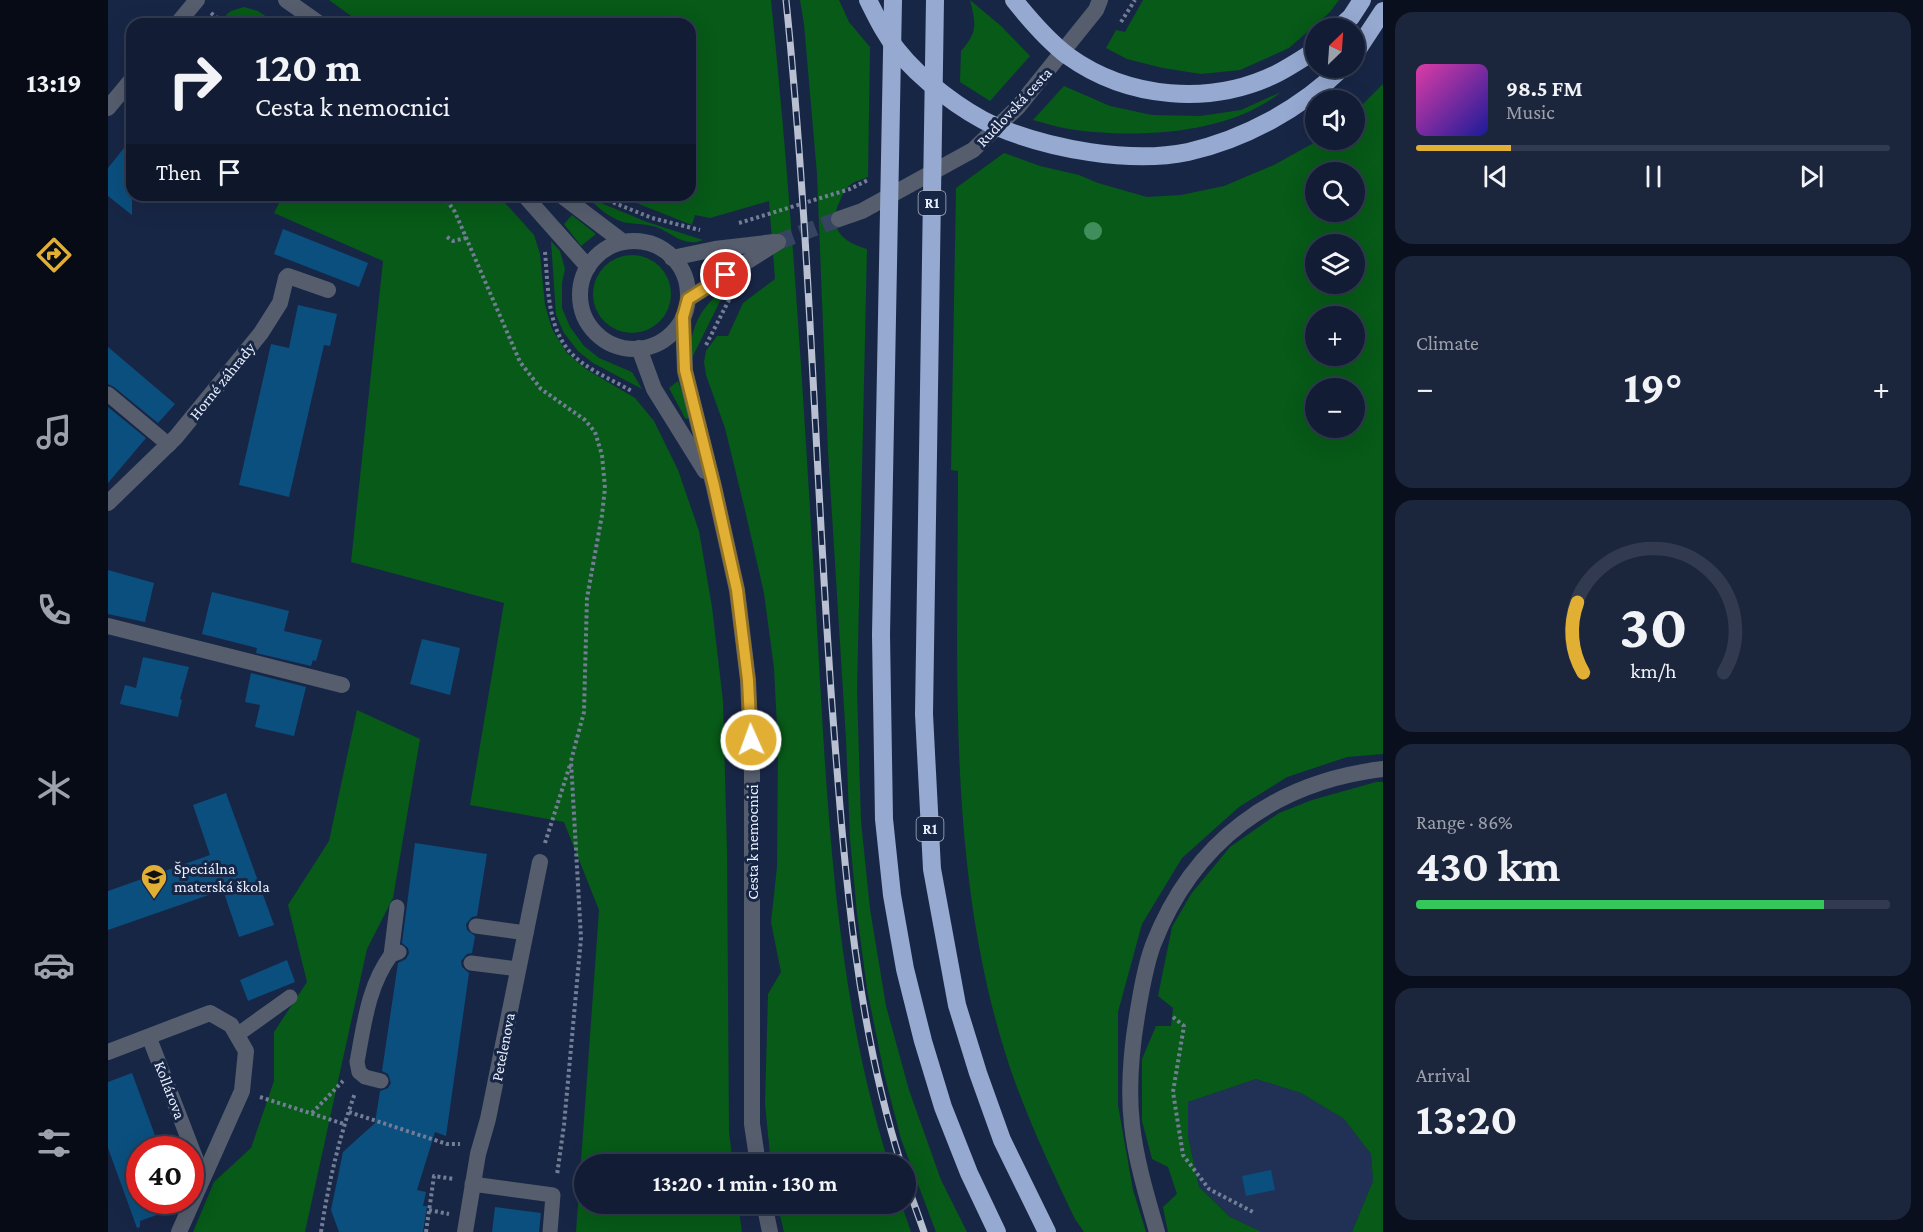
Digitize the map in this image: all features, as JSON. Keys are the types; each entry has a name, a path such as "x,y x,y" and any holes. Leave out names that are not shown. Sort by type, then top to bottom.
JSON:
{"highway":[{"path":"868,0 881,28 906,59 952,100 994,125 1031,138 1113,156 1187,152 1225,140 1261,126 1294,107 1331,78"},
{"path":"893,0 881,635 884,819 892,895 905,969 922,1041 943,1107 969,1173 997,1232"},
{"name":"R1","path":"935,0 924,714 932,869 957,1005 978,1072 1002,1140 1047,1232"},
{"path":"1014,0 1033,24 1068,56 1099,74 1142,90 1171,94 1200,94 1230,90 1276,74 1305,57"},
{"path":"1350,18 1362,0"},
{"path":"1365,38 1383,11"}],"street":[{"path":"181,18 194,0"},
{"path":"286,0 312,18"},
{"name":"Rudlovská cesta","path":"839,219 861,211 973,150 1018,107 1048,72 1095,10 1100,0"},
{"path":"108,108 126,86"},
{"path":"529,201 588,267"},
{"path":"569,201 623,242"},
{"path":"639,348 614,345 598,335 590,326 582,309 580,297 583,279 588,267 603,251 623,242 637,241 662,249 672,258 684,277 688,299 778,242 715,249 672,258"},
{"name":"Horné záhrady","path":"110,497 169,445 261,333 280,303 288,276 328,290"},
{"name":"Cesta k nemocnici","path":"688,299 683,317 685,370 737,590 748,680 752,784 752,1124 756,1154"},
{"name":"Cesta k nemocnici","path":"683,317 669,336 654,345 639,348 654,389 714,486"},
{"path":"108,626 342,685"},
{"path":"1157,1232 1143,1180 1132,1125 1130,1083 1141,990 1152,947 1166,914 1186,880 1211,850 1268,805 1298,790 1326,780 1383,769"},
{"name":"Petelenova","path":"465,1232 478,1154 488,1119 540,862"},
{"path":"108,1052 210,1013 231,1025 246,1051 242,1091 204,1175"},
{"path":"178,1232 186,1214"},
{"path":"766,1214 770,1232"}],"lane":[{"path":"108,394 169,445"},
{"path":"381,1081 365,1077 359,1072 357,1062 370,999 384,964 395,953 397,907"},
{"path":"476,926 526,933"},
{"path":"471,963 518,969"},
{"path":"237,1035 290,997"},
{"name":"Kollárova","path":"149,1037 187,1136"},
{"path":"473,1183 554,1195 550,1232"}],"path":[{"path":"1121,22 1135,0"},
{"path":"212,15 216,18"},
{"path":"730,226 850,189 870,179"},
{"path":"447,201 455,212 520,362 541,389 585,420 595,432 602,455 605,488 587,598 584,712 540,862"},
{"path":"611,201 652,218 709,232"},
{"path":"447,237 453,241 466,237"},
{"path":"545,249 552,315 567,348 584,363 641,397"},
{"path":"702,352 732,293"},
{"path":"554,1195 564,1125 581,939 571,761"},
{"path":"1173,1017 1184,1026 1173,1092 1183,1155 1209,1189 1253,1212"},
{"path":"321,1232 344,1124 361,1082 359,1072"},
{"path":"312,1113 340,1083"},
{"path":"265,1098 344,1124"},
{"path":"349,1112 447,1144 462,1144 478,1154"},
{"path":"426,1232 434,1176 473,1183"},
{"path":"429,1210 443,1213"}],"shaded area":[{"path":"1256,1079 1301,1093 1344,1119 1371,1154 1373,1181 1352,1232 1262,1232 1230,1217 1199,1187 1188,1136 1188,1102"}],"green space":[{"path":"329,0 771,0 797,305 829,820 844,960 870,1097 886,1154 770,1154 765,1104 768,994 781,972 771,922 777,867 778,746 774,668 764,593 725,428 706,375 704,362 706,351 717,336 728,336 743,303 775,279 769,201 710,218 695,215 692,225 631,201 696,201 696,18 354,18"},
{"path":"800,0 839,0 849,22 870,47 868,177 854,182 846,189 836,214 837,229 840,234 852,243 867,249 857,691 861,821 870,909 886,1006 909,1090 941,1180 967,1232 936,1232 916,1179 916,1154 907,1154 901,1139 884,1073 867,989 850,839 828,451 817,174"},
{"path":"970,0 1001,26 1030,56 990,101 960,82 961,51 973,33 974,27"},
{"path":"1143,0 1339,0 1323,18 1305,18 1305,34 1289,48 1240,70 1201,74 1127,59 1106,48 1116,30 1125,32"},
{"path":"244,7 258,11 268,18 227,18 226,15"},
{"path":"1383,84 1383,754 1347,757 1287,777 1239,807 1182,858 1142,924 1118,1012 1118,1105 1133,1190 1146,1232 1084,1232 1075,1219 1044,1152 1008,1062 984,969 972,899 959,757 958,471 951,470 956,188 1004,153 1040,166 1079,175 1147,197 1181,195 1224,186 1274,165 1305,148 1305,150 1365,150 1365,102"},
{"path":"1064,86 1110,106 1152,115 1200,116 1241,110 1281,92 1260,106 1235,117 1180,130 1150,133 1094,132 1064,128 1033,120"},
{"path":"280,201 503,201 534,235 540,254 545,305 552,329 567,353 586,369 635,398 654,421 678,470 699,531 712,607 723,701 727,851 729,1132 732,1154 582,1154 599,910 564,822 470,805 504,603 351,562 383,261 274,213"},
{"path":"592,201 703,240 684,241 656,227 623,222"},
{"path":"572,215 596,234 581,246 564,224"},
{"path":"551,241 560,251 565,269 562,283 562,308 570,327 584,346 599,358 632,372 642,389 593,363 578,351 564,333 556,315"},
{"path":"632,255 647,258 660,266 668,279 671,294 668,309 660,322 647,330 632,333 617,330 604,322 596,309 593,294 596,279 604,266 617,258"},
{"path":"720,293 724,293 691,360 691,340 696,322 706,306"},
{"path":"678,381 691,415 687,419 669,388"},
{"path":"357,710 420,739 393,898 367,949 305,1232 193,1232 201,1214 204,1214 204,1206 214,1182 251,1148 274,1081 274,1032 307,982 288,905 329,841"},
{"path":"1383,782 1383,1232 1352,1232 1373,1181 1371,1154 1344,1119 1301,1093 1256,1079 1188,1102 1188,1136 1199,1187 1230,1217 1262,1232 1168,1232 1163,1207 1177,1194 1168,1167 1152,1159 1142,1121 1142,1059 1156,1026 1171,1026 1173,1008 1158,996 1172,927 1191,894 1230,847 1279,813 1312,800"},
{"path":"577,1214 740,1214 742,1232 576,1232"},
{"path":"780,1214 905,1214 911,1232 784,1232"}],"building":[{"path":"126,146 126,201 132,201 132,215 108,196 108,168"},
{"path":"283,229 368,263 359,287 274,254"},
{"path":"298,305 337,314 330,346 324,345 289,497 239,485 271,344 289,348"},
{"path":"108,347 175,404 158,423 108,384"},
{"path":"108,407 146,438 108,483"},
{"path":"108,570 154,583 145,622 108,614"},
{"path":"212,592 289,611 284,631 322,640 316,661 313,660 311,666 256,653 257,648 202,634"},
{"path":"422,639 460,648 450,695 410,684"},
{"path":"143,657 189,667 180,699 182,700 178,717 120,704 125,685 136,688"},
{"path":"251,673 306,687 294,736 255,727 260,705 245,702"},
{"path":"226,793 274,925 239,937 223,890 108,930 108,891 210,855 193,805"},
{"path":"415,843 487,854 477,916 472,917 466,924 467,930 475,936 472,953 467,954 461,961 462,967 469,973 446,1136 435,1132 417,1190 426,1192 423,1206 427,1206 423,1232 339,1232 331,1210 343,1152 375,1123 380,1091 388,1088 391,1083 388,1074 382,1071 398,963 406,959 409,953 408,948 402,943"},
{"path":"287,960 295,982 248,1001 240,980"},
{"path":"132,1073 155,1136 126,1136 126,1198 108,1148 108,1082"},
{"path":"1271,1170 1275,1190 1246,1196 1242,1176"},
{"path":"495,1207 541,1213 539,1232 492,1232"},
{"path":"132,1214 160,1214 140,1221 140,1227 137,1228"}],"tunnel":[{"path":"778,242 839,219"}],"railway":[{"path":"786,0 807,264 836,763 847,879 853,937 872,1051 898,1154"},
{"path":"916,1209 924,1232"}],"place":[{"name":"Špeciálna materská škola","path":"154,900"}],"route":[{"path":"726,275 688,299 683,317 685,370 737,590 748,680 751,740"}]}
